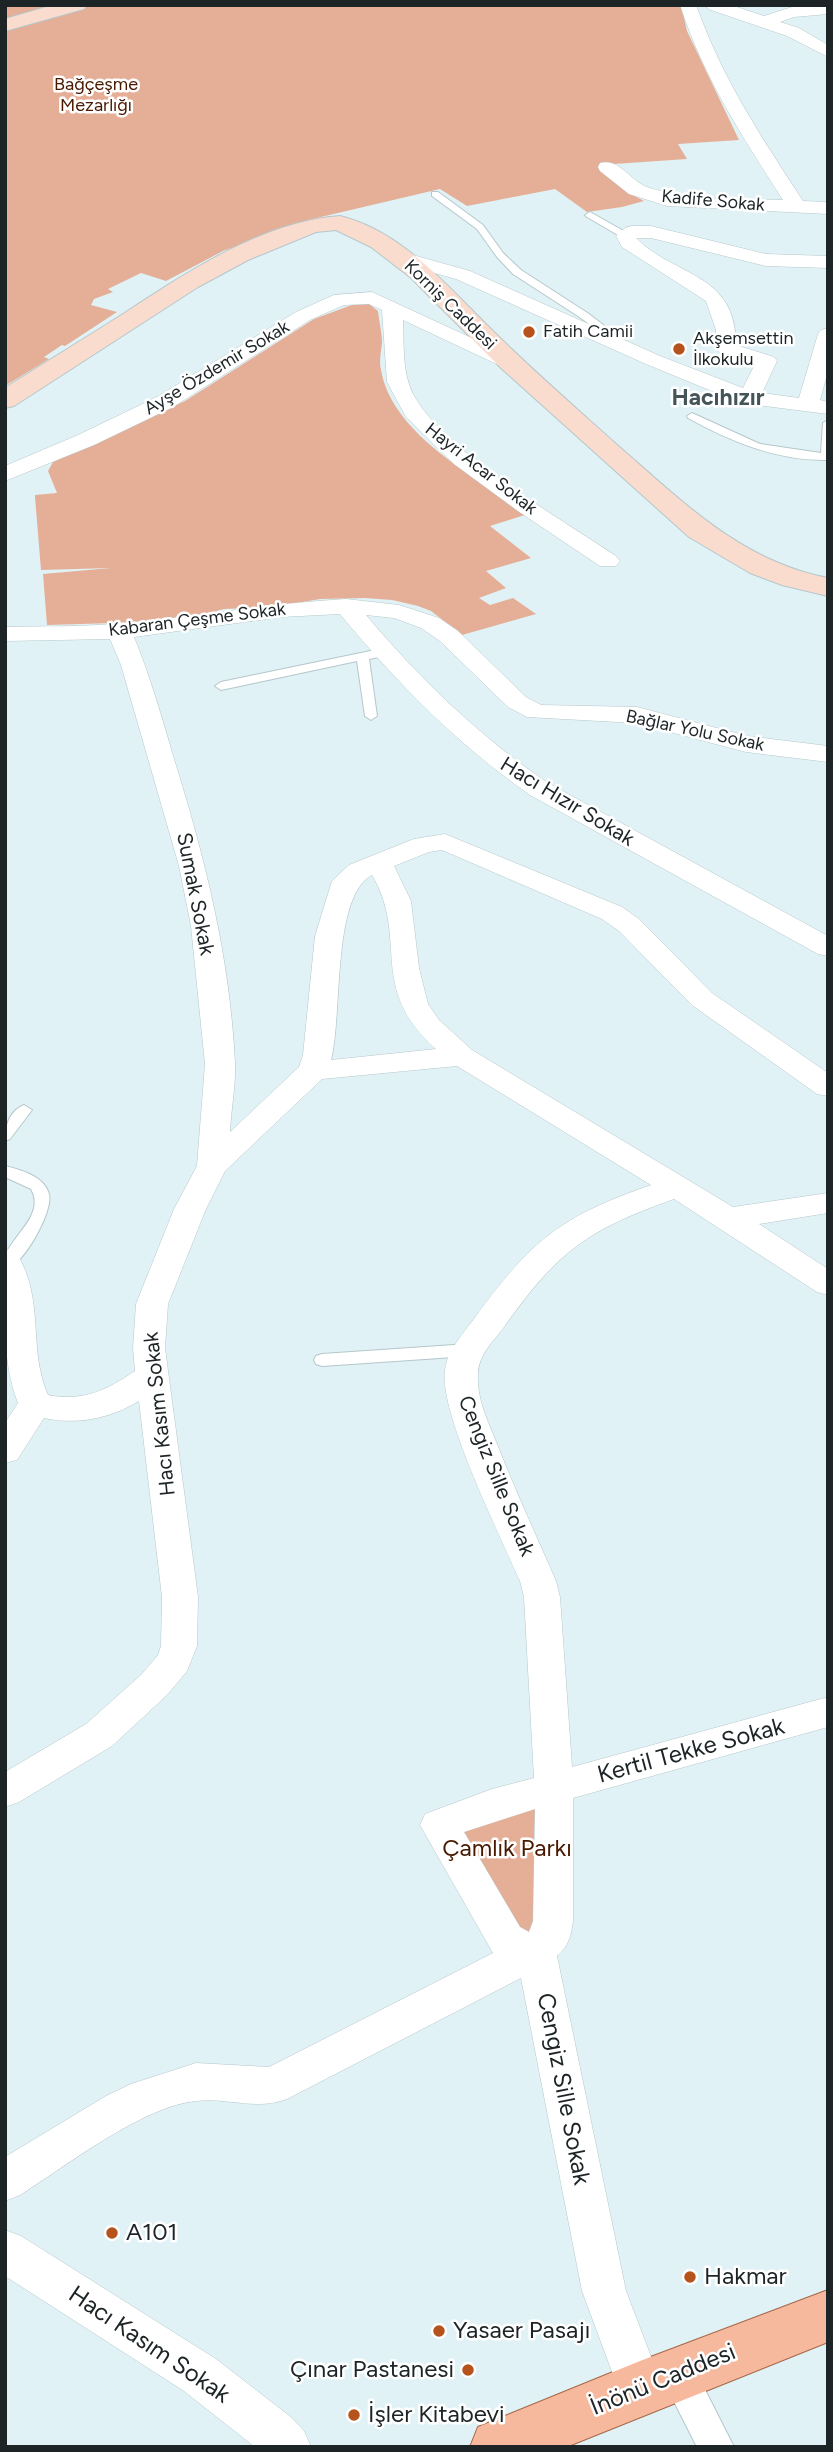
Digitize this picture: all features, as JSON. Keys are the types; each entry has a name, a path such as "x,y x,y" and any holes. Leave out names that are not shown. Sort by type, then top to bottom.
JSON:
{"main road":[{"path":"5,25 77,5"},
{"name":"Korniş Caddesi","path":"5,400 189,282 259,245 322,223 340,223 365,234 402,258 433,285 510,363 668,505 720,547 783,577 828,587"},
{"name":"İnönü Caddesi","path":"498,2447 828,2316"}],"street":[{"path":"688,5 704,51 736,112 798,208"},
{"path":"714,5 804,36 828,52"},
{"path":"764,22 792,12 828,9"},
{"name":"Kadife Sokak","path":"607,167 636,190 667,200 826,212"},
{"path":"749,398 767,361 726,348 723,316 715,298 629,243 626,236 632,232 662,234 778,262 828,262"},
{"path":"402,258 452,271 629,350 749,398 818,407 828,334"},
{"name":"Ayşe Özdemir Sokak","path":"5,474 86,440 165,402 303,316 332,302 362,298 392,307 510,363"},
{"name":"Hayri Acar Sokak","path":"392,307 400,389 416,417 432,434 501,487 608,561"},
{"name":"Kabaran Çeşme Sokak","path":"5,634 119,631 190,624 281,610 346,606"},
{"name":"Hacı Hızır Sokak","path":"346,606 374,654 475,743 517,775 828,948"},
{"name":"Bağlar Yolu Sokak","path":"346,606 399,612 430,623 449,636 517,702 536,712 637,715 746,744 828,754"},
{"name":"Sumak Sokak","path":"119,631 133,665 194,866 205,926 220,1064 212,1166"},
{"path":"462,1056 313,1071 318,1055 329,936 341,891 352,874 423,845 445,842 612,913 629,925 702,999 828,1087"},
{"path":"379,864 397,893 405,965 414,1004 428,1025 462,1056 571,1120 675,1188 728,1217 828,1284"},
{"name":"Hacı Kasım Sokak","path":"5,1791 99,1735 166,1673 179,1646 179,1583 152,1376 149,1336 152,1304 190,1209 212,1166 313,1071"},
{"name":"Cengiz Sille Sokak","path":"659,2381 604,2291 536,1950 550,1938 553,1921 554,1788 542,1597 538,1581 494,1481 463,1400 461,1371 464,1357 469,1350 534,1265 556,1244 597,1219 675,1188"},
{"path":"728,1217 828,1203"},
{"path":"7,1262 16,1293 23,1374 27,1390 35,1404"},
{"path":"35,1404 78,1411 97,1408 127,1394 152,1376"},
{"path":"5,1451 35,1404"},
{"name":"Kertil Tekke Sokak","path":"554,1788 828,1712"},
{"path":"536,1950 516,1948 506,1939 439,1825 492,1805 554,1788"},
{"path":"5,2181 146,2096 196,2082 254,2087 272,2085 315,2066 536,1950"},
{"name":"Hacı Kasım Sokak","path":"5,2251 200,2375 276,2434 288,2447"},
{"path":"659,2381 716,2447"}],"lane":[{"path":"435,194 480,227 500,255 517,272 585,316 629,350"},
{"path":"590,215 626,236"},
{"path":"692,416 755,447 806,456 826,457 828,423"},
{"path":"221,686 374,654 371,716"},
{"path":"5,1136 24,1110"},
{"path":"5,1171 37,1185 42,1195 43,1208 7,1262"},
{"path":"322,1360 469,1350"}],"green space":[{"name":"Bağçeşme Mezarlığı","path":"5,5 681,5 687,31 739,140 678,144 687,159 599,165 627,192 644,201 622,207 587,212 555,189 467,206 440,189 308,220 223,251 166,281 141,273 108,289 113,292 94,299 91,305 117,312 65,346 62,345 44,357 49,359 5,386"},
{"path":"357,303 369,304 378,311 382,339 381,370 388,393 402,415 419,435 440,453 528,514 490,526 531,558 486,571 506,588 479,598 490,605 513,598 536,614 462,635 431,611 418,606 365,598 320,599 274,607 224,609 202,615 147,622 47,625 43,574 111,568 41,570 35,495 57,493 48,471 53,462 185,401 314,319"},
{"name":"Çamlık Parkı","path":"554,1788 536,1950 439,1825"}],"place":[{"name":"Fatih Camii","path":"529,332"},
{"name":"Akşemsettin İlkokulu","path":"679,349"},
{"name":"A101","path":"112,2233"},
{"name":"Hakmar","path":"690,2277"},
{"name":"Yasaer Pasajı","path":"439,2331"},
{"name":"Çınar Pastanesi","path":"468,2370"},
{"name":"İşler Kitabevi","path":"354,2415"}],"district":[{"name":"Hacıhızır","path":"718,398"}]}
